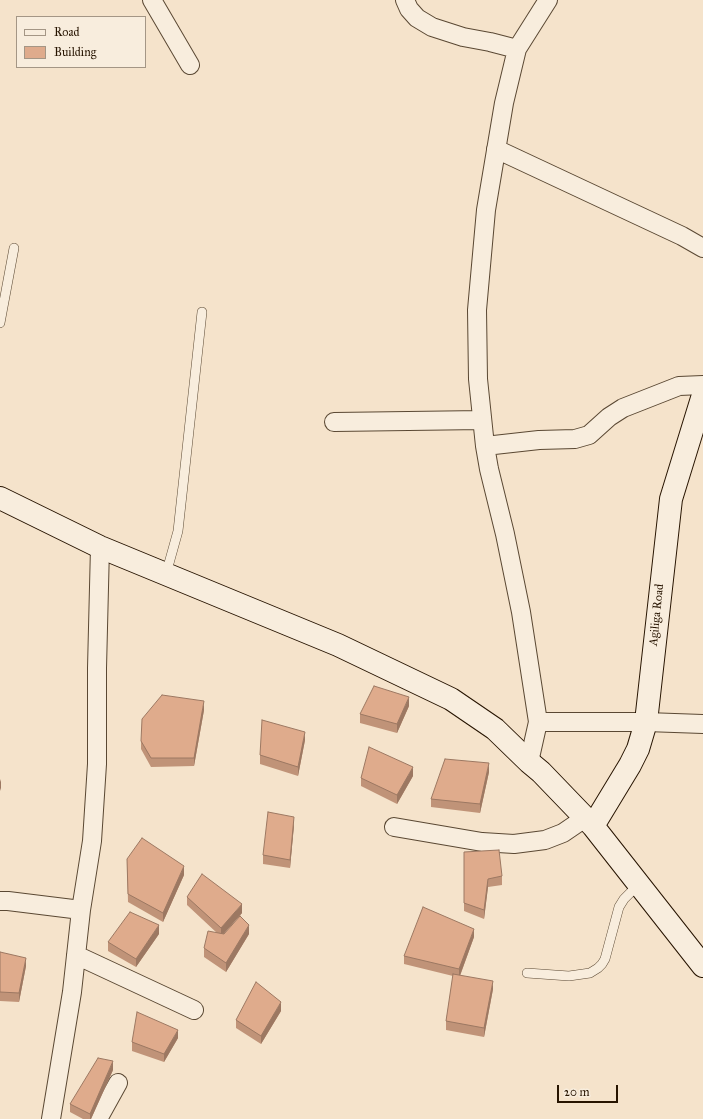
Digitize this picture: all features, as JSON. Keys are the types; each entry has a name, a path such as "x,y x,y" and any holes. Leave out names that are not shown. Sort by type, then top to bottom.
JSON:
{"main road":[{"name":"Agiliga Road","path":"589,822 630,765 638,749 646,722 671,499 703,395"},
{"path":"0,498 100,547 338,645 451,699 495,729 541,772 589,822 703,966"}],"street":[{"path":"152,0 190,65"},
{"path":"405,0 409,9 417,18 432,27 463,37 517,49"},
{"path":"529,762 538,722 521,612 488,469 478,379 477,310 486,210 504,103 517,49 548,0"},
{"path":"496,149 682,236 703,248"},
{"path":"485,446 539,440 575,439 589,435 609,416 629,406 679,386 703,385"},
{"path":"334,422 482,420"},
{"path":"51,1119 72,992 81,910 92,841 97,764 97,668 100,547"},
{"path":"538,722 646,722 703,724"},
{"path":"394,827 482,842 514,844 545,840 589,822"},
{"path":"0,901 81,910"},
{"path":"76,956 194,1010"},
{"path":"98,1119 118,1083"}],"lane":[{"path":"0,323 14,248"},
{"path":"166,574 178,531 202,312"},
{"path":"527,973 569,976 590,973 598,968 605,959 619,907 624,899 639,884"}],"building":[{"path":"374,686 409,697 397,724 360,714"},
{"path":"162,695 204,701 194,758 151,758 141,741 142,719"},
{"path":"262,720 305,732 298,767 260,755"},
{"path":"369,747 413,767 397,795 361,778"},
{"path":"445,759 489,763 480,804 431,799"},
{"path":"268,812 294,817 290,860 263,855"},
{"path":"142,838 184,866 163,913 128,894 127,859"},
{"path":"499,850 502,876 488,879 484,910 464,903 464,852"},
{"path":"202,874 242,904 221,928 187,897"},
{"path":"423,907 474,929 459,969 404,956"},
{"path":"130,912 159,925 136,959 108,942"},
{"path":"240,916 249,925 226,963 204,948 208,931 224,934"},
{"path":"0,952 26,958 19,993 0,992"},
{"path":"453,974 493,981 484,1028 446,1021"},
{"path":"256,982 281,1002 261,1036 236,1020"},
{"path":"137,1012 178,1030 164,1054 132,1042"},
{"path":"98,1058 113,1061 90,1114 70,1104"}]}
